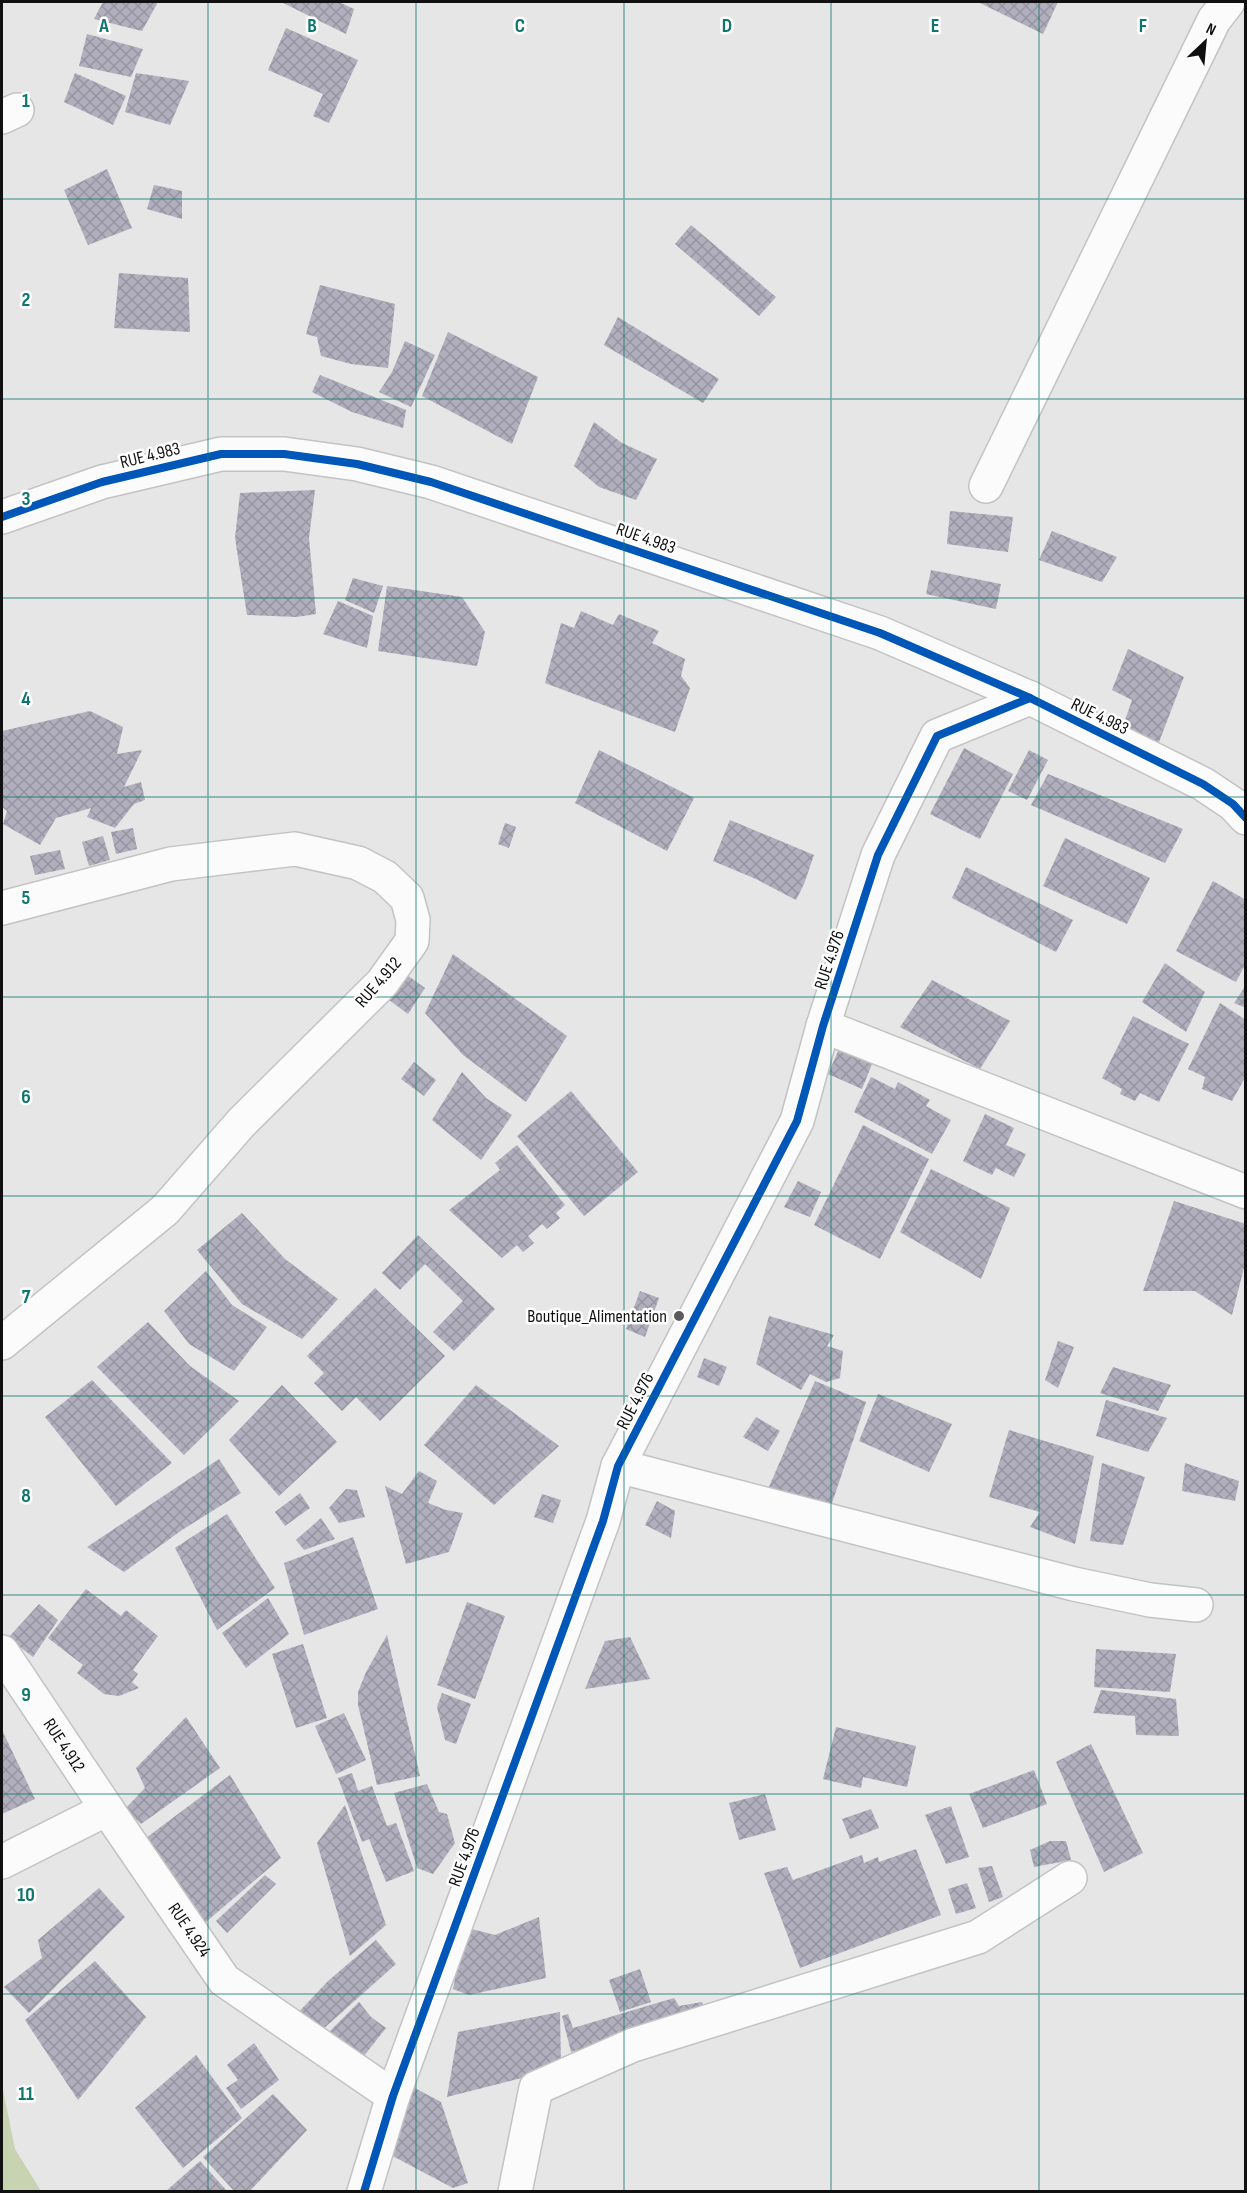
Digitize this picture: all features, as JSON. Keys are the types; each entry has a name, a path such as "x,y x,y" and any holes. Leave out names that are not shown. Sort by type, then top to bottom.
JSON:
{"street":[{"path":"986,486 1214,20 1228,2"},
{"name":"RUE 4.983","path":"2,517 102,482 221,454 284,454 357,464 431,482 880,633 1030,698 1203,784 1233,804 1245,818"},
{"name":"RUE 4.976","path":"364,2192 393,2096 603,1521 618,1466 797,1121 823,1026 878,855 937,736 1030,698"},
{"name":"RUE 4.912","path":"2,908 171,864 295,849 358,863 386,877 407,898 413,920 412,941 382,983 241,1123 165,1210 2,1343"},
{"path":"823,1026 1245,1192"},
{"path":"618,1466 1074,1584 1150,1600 1196,1605"},
{"name":"RUE 4.912","path":"2,1652 107,1809"},
{"path":"2,1862 107,1809"},
{"name":"RUE 4.924","path":"107,1809 224,1980 393,2096"},
{"path":"515,2192 536,2088 633,2045 978,1937 1070,1878"}],"green space":[{"path":"2,2085 15,2149 41,2191 2,2191"}],"building":[{"path":"103,2 158,2 142,31 94,19"},
{"path":"281,2 339,2 354,9 346,34"},
{"path":"978,2 1058,2 1043,34"},
{"path":"286,28 358,60 329,123 313,116 323,94 268,70"},
{"path":"87,34 143,49 131,77 79,66"},
{"path":"75,73 126,96 113,125 64,102"},
{"path":"136,73 189,81 170,125 125,112"},
{"path":"107,169 132,228 88,245 64,190"},
{"path":"154,185 182,191 182,219 147,209"},
{"path":"691,225 776,297 759,316 675,244"},
{"path":"119,273 188,278 190,332 114,328"},
{"path":"320,285 395,304 388,368 351,364 321,356 317,337 306,334"},
{"path":"618,317 719,379 703,403 604,345"},
{"path":"448,332 538,377 512,444 422,396"},
{"path":"405,341 435,355 411,407 379,392 392,372"},
{"path":"320,375 406,410 403,428 352,412 312,392"},
{"path":"594,422 622,443 657,459 636,500 599,487 574,466"},
{"path":"315,490 309,538 316,614 296,617 247,615 235,538 240,493"},
{"path":"950,511 1013,517 1008,552 947,544"},
{"path":"1052,531 1117,557 1102,582 1039,560"},
{"path":"931,570 1001,584 996,609 926,594"},
{"path":"353,578 383,586 374,613 345,600"},
{"path":"387,586 462,597 485,632 477,666 378,651"},
{"path":"338,601 373,616 367,648 323,634"},
{"path":"581,611 613,625 619,614 659,631 652,643 685,659 681,676 690,688 675,732 545,683 561,623 574,628"},
{"path":"1128,649 1184,677 1159,742 1122,729 1132,700 1112,690"},
{"path":"90,711 123,727 117,754 142,750 124,787 141,782 145,800 134,804 115,828 87,817 91,808 56,818 40,845 3,824 7,811 2,807 2,731"},
{"path":"964,748 1013,774 980,839 930,814"},
{"path":"599,750 694,798 667,851 575,803"},
{"path":"1029,750 1048,760 1027,800 1008,791"},
{"path":"1048,774 1183,829 1165,863 1031,805"},
{"path":"730,820 814,855 796,900 756,879 713,861"},
{"path":"505,823 516,827 509,848 498,844"},
{"path":"133,828 137,849 116,854 111,832"},
{"path":"103,836 110,860 89,866 82,842"},
{"path":"1065,838 1150,878 1127,924 1043,886"},
{"path":"60,850 65,869 35,875 30,856"},
{"path":"966,867 1073,920 1056,952 952,898"},
{"path":"1213,881 1246,900 1246,963 1236,982 1176,951"},
{"path":"453,954 567,1036 526,1102 463,1055 425,1013"},
{"path":"1165,963 1205,992 1186,1032 1142,1002"},
{"path":"407,975 425,988 408,1014 389,1000"},
{"path":"932,980 1010,1021 980,1069 900,1027"},
{"path":"1246,985 1246,1008 1234,1003"},
{"path":"1220,1003 1246,1020 1246,1076 1232,1101 1202,1089 1205,1077 1188,1069"},
{"path":"1133,1016 1189,1044 1159,1102 1140,1093 1135,1101 1120,1094 1122,1089 1102,1078"},
{"path":"839,1049 872,1064 862,1089 828,1074"},
{"path":"414,1062 436,1080 424,1096 401,1079"},
{"path":"462,1072 486,1098 512,1115 481,1160 432,1120"},
{"path":"871,1077 895,1089 898,1082 930,1100 926,1106 951,1120 932,1154 854,1112"},
{"path":"571,1091 638,1172 584,1216 517,1136"},
{"path":"985,1114 1014,1128 1006,1145 1026,1154 1014,1177 996,1168 992,1175 963,1161"},
{"path":"863,1125 929,1159 880,1259 814,1225"},
{"path":"517,1145 565,1205 556,1213 560,1218 547,1229 542,1224 528,1236 534,1243 523,1252 517,1245 502,1258 449,1210 500,1170 495,1163"},
{"path":"931,1169 1010,1208 981,1279 900,1232"},
{"path":"798,1181 821,1192 810,1217 784,1207"},
{"path":"1174,1201 1246,1224 1246,1260 1232,1315 1195,1291 1143,1291"},
{"path":"242,1213 285,1259 338,1299 302,1339 242,1304 197,1250"},
{"path":"418,1235 495,1309 454,1351 433,1332 463,1301 425,1264 400,1290 382,1273"},
{"path":"206,1271 232,1305 267,1327 234,1371 189,1344 164,1311"},
{"path":"375,1288 445,1356 380,1421 356,1397 342,1411 314,1383 324,1373 307,1356"},
{"path":"640,1291 659,1298 645,1337 626,1329"},
{"path":"769,1316 834,1335 827,1346 843,1351 840,1378 826,1382 810,1374 801,1390 756,1364"},
{"path":"148,1322 190,1366 239,1401 184,1455 97,1367"},
{"path":"1058,1341 1074,1347 1058,1388 1045,1380"},
{"path":"704,1358 727,1367 719,1386 697,1377"},
{"path":"1113,1367 1171,1385 1158,1411 1100,1393"},
{"path":"92,1380 172,1463 116,1506 45,1417"},
{"path":"815,1381 866,1402 828,1515 768,1489"},
{"path":"282,1385 337,1442 279,1496 229,1440"},
{"path":"476,1385 559,1446 494,1505 424,1445"},
{"path":"878,1394 952,1424 929,1472 859,1441"},
{"path":"1106,1400 1167,1418 1148,1452 1096,1436"},
{"path":"756,1417 780,1431 768,1451 743,1437"},
{"path":"1009,1430 1094,1456 1075,1544 1030,1527 1040,1512 989,1497"},
{"path":"219,1459 241,1493 182,1530 124,1572 87,1547"},
{"path":"1102,1463 1145,1477 1123,1545 1090,1541"},
{"path":"1185,1463 1239,1481 1235,1501 1182,1491"},
{"path":"419,1471 437,1481 428,1503 463,1513 449,1552 406,1564 385,1486 402,1494"},
{"path":"346,1489 357,1490 365,1517 339,1523 329,1508"},
{"path":"300,1493 310,1508 285,1526 275,1512"},
{"path":"542,1494 561,1500 553,1523 534,1517"},
{"path":"657,1501 675,1511 671,1538 645,1525"},
{"path":"227,1514 275,1588 217,1630 175,1548"},
{"path":"321,1518 335,1539 304,1550 296,1540"},
{"path":"353,1537 378,1609 304,1635 284,1563"},
{"path":"86,1589 121,1616 126,1610 158,1636 133,1670 138,1674 132,1682 139,1688 119,1696 104,1694 77,1673 83,1665 48,1638"},
{"path":"268,1598 289,1634 246,1668 222,1633"},
{"path":"467,1602 505,1616 475,1699 437,1685"},
{"path":"39,1604 58,1620 33,1657 8,1638"},
{"path":"387,1635 420,1776 377,1785 358,1705 358,1692 366,1672"},
{"path":"630,1637 650,1679 585,1689 605,1641"},
{"path":"303,1644 327,1718 296,1728 272,1654"},
{"path":"1096,1649 1176,1654 1170,1692 1094,1687"},
{"path":"1101,1690 1176,1699 1179,1736 1136,1735 1135,1716 1093,1713"},
{"path":"442,1693 471,1704 456,1744 445,1740 437,1707"},
{"path":"344,1713 366,1760 336,1774 315,1726"},
{"path":"186,1717 220,1768 141,1824 125,1809 145,1788 136,1768"},
{"path":"836,1727 916,1746 907,1787 863,1777 861,1788 823,1779"},
{"path":"2,1730 35,1799 2,1814"},
{"path":"1091,1744 1143,1853 1104,1872 1056,1762"},
{"path":"1034,1770 1047,1804 983,1828 969,1794"},
{"path":"352,1773 358,1791 372,1786 387,1826 396,1823 414,1871 386,1882 369,1839 362,1842 338,1778"},
{"path":"230,1775 281,1858 200,1927 146,1838"},
{"path":"427,1784 439,1812 447,1814 455,1843 433,1874 417,1868 394,1793"},
{"path":"765,1794 776,1830 739,1840 729,1803"},
{"path":"345,1805 386,1925 350,1956 317,1843"},
{"path":"951,1806 969,1857 946,1864 925,1815"},
{"path":"871,1809 879,1828 850,1839 842,1819"},
{"path":"1050,1841 1066,1841 1071,1860 1034,1867 1030,1850"},
{"path":"916,1849 941,1915 800,1968 764,1873 787,1867 793,1880 862,1855 864,1863 878,1857 879,1862"},
{"path":"992,1866 1003,1897 989,1902 978,1868"},
{"path":"265,1875 276,1884 227,1933 216,1921"},
{"path":"967,1883 976,1908 956,1914 948,1889"},
{"path":"99,1888 125,1917 29,2013 4,1987 42,1958 38,1940"},
{"path":"539,1917 546,1978 469,1995 453,1989 464,1927 495,1935"},
{"path":"376,1940 396,1964 322,2030 295,2016 328,1981"},
{"path":"95,1961 146,2017 78,2100 25,2020"},
{"path":"640,1969 651,2002 620,2012 609,1980"},
{"path":"674,1998 679,2006 702,2002 707,2014 571,2052 562,2016 568,2014 573,2028"},
{"path":"359,2002 371,2017 386,2028 360,2061 330,2031"},
{"path":"560,2012 561,2068 447,2097 458,2032"},
{"path":"254,2043 279,2080 241,2109 226,2088 238,2080 227,2065"},
{"path":"196,2055 242,2118 183,2168 135,2108"},
{"path":"413,2087 441,2102 468,2183 453,2188 385,2152"},
{"path":"273,2094 307,2130 249,2192 235,2192 203,2157"},
{"path":"200,2161 228,2192 165,2192"}],"cycle path":[{"path":"2,517 102,482 221,454 284,454 357,464 431,482 880,633 1030,698 1203,784 1233,804 1246,818"},
{"path":"364,2192 393,2096 603,1521 618,1466 797,1121 823,1026 878,855 937,736 1030,698"}],"place":[{"name":"Boutique_Alimentation","path":"679,1316"}]}
